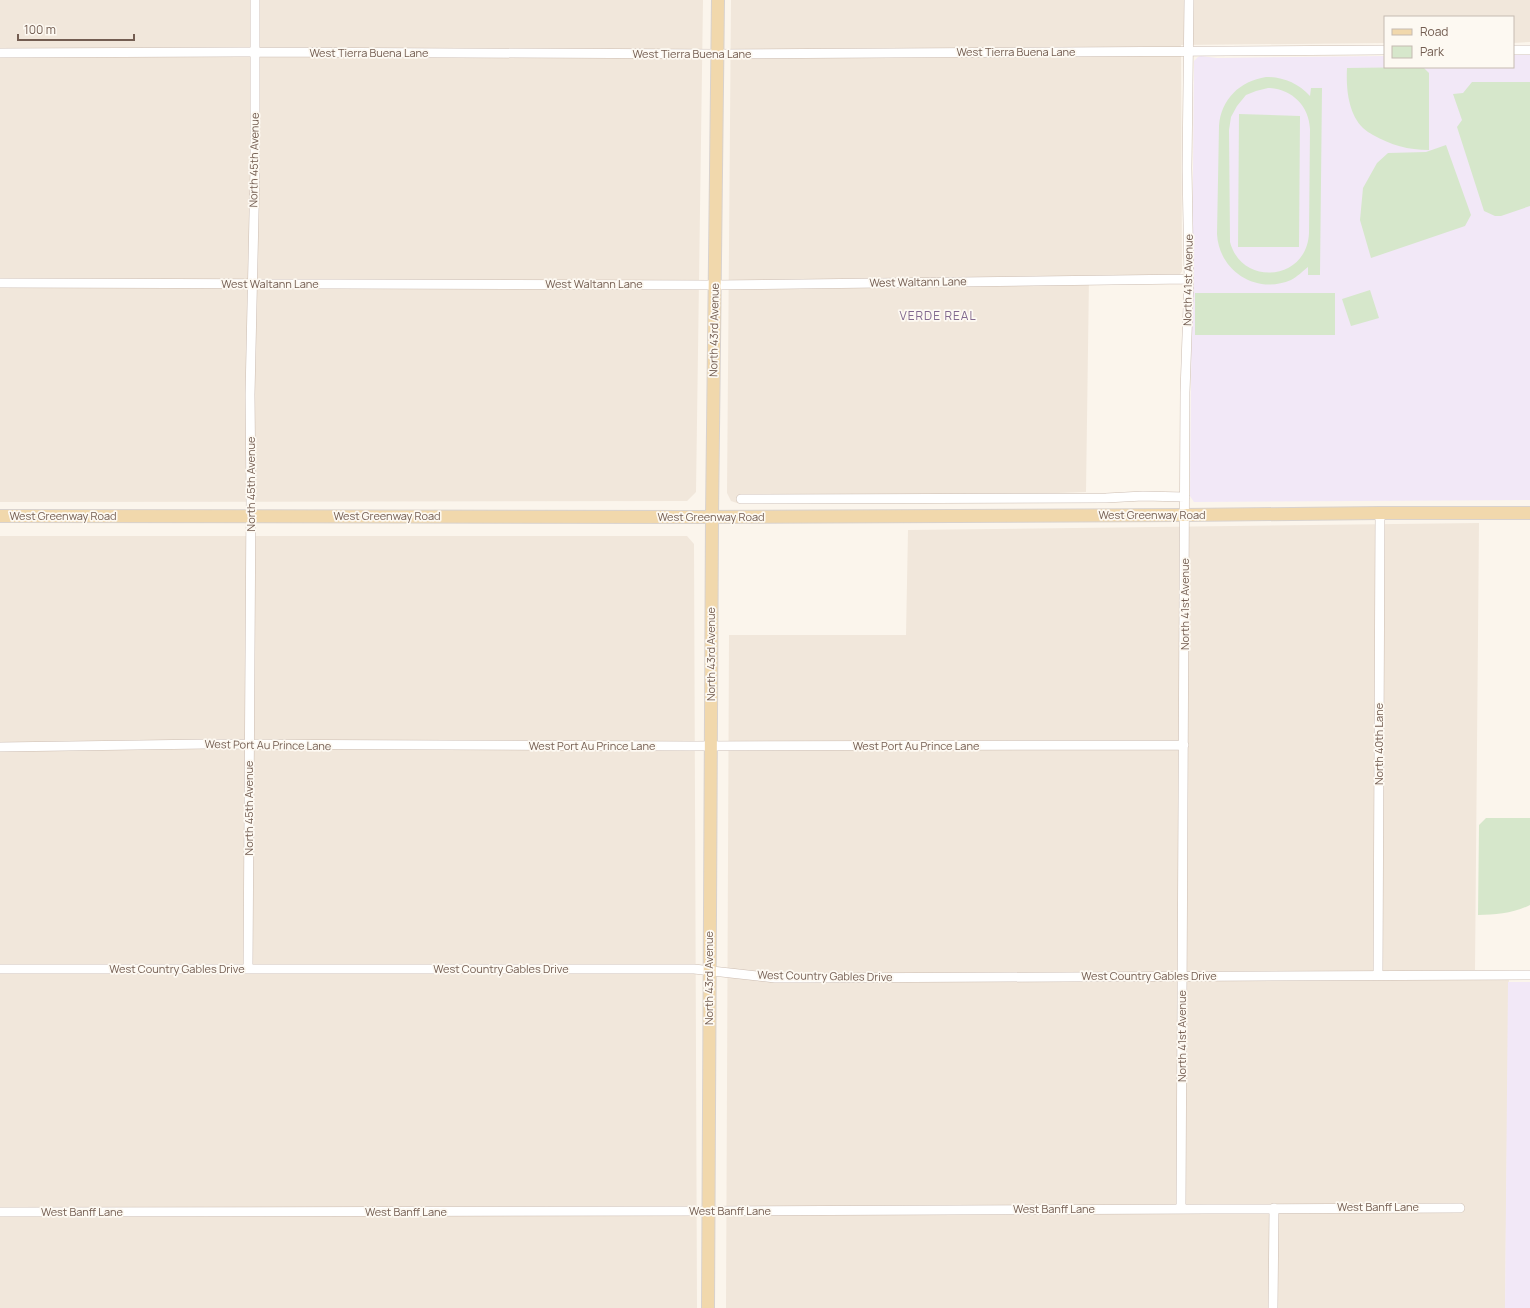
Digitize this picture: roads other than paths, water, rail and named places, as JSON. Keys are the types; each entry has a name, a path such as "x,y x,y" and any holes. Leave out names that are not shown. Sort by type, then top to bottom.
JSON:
{"main road":[{"name":"North 43rd Avenue","path":"708,1308 712,517 718,0"},
{"name":"West Greenway Road","path":"0,516 251,515 775,517 1530,513"}],"street":[{"name":"North 45th Avenue","path":"248,969 251,515 250,395 255,169 255,0"},
{"name":"North 41st Avenue","path":"1181,1209 1185,392 1189,279 1187,168 1189,0"},
{"name":"West Tierra Buena Lane","path":"0,53 255,52 718,54 1384,50"},
{"path":"1514,50 1530,50"},
{"name":"West Waltann Lane","path":"0,283 715,285 1189,279"},
{"name":"West Greenway Road","path":"741,499 1185,497"},
{"name":"West Greenway Road","path":"774,499 775,517"},
{"name":"North 40th Lane","path":"1378,975 1380,513"},
{"name":"West Port Au Prince Lane","path":"0,747 206,744 249,746 1184,745"},
{"name":"West Country Gables Drive","path":"0,969 678,969 775,978 1530,975"},
{"path":"1273,1308 1274,1208"},
{"name":"West Banff Lane","path":"0,1212 1460,1208"}],"district":[{"name":"VERDE REAL","path":"938,316"}]}
